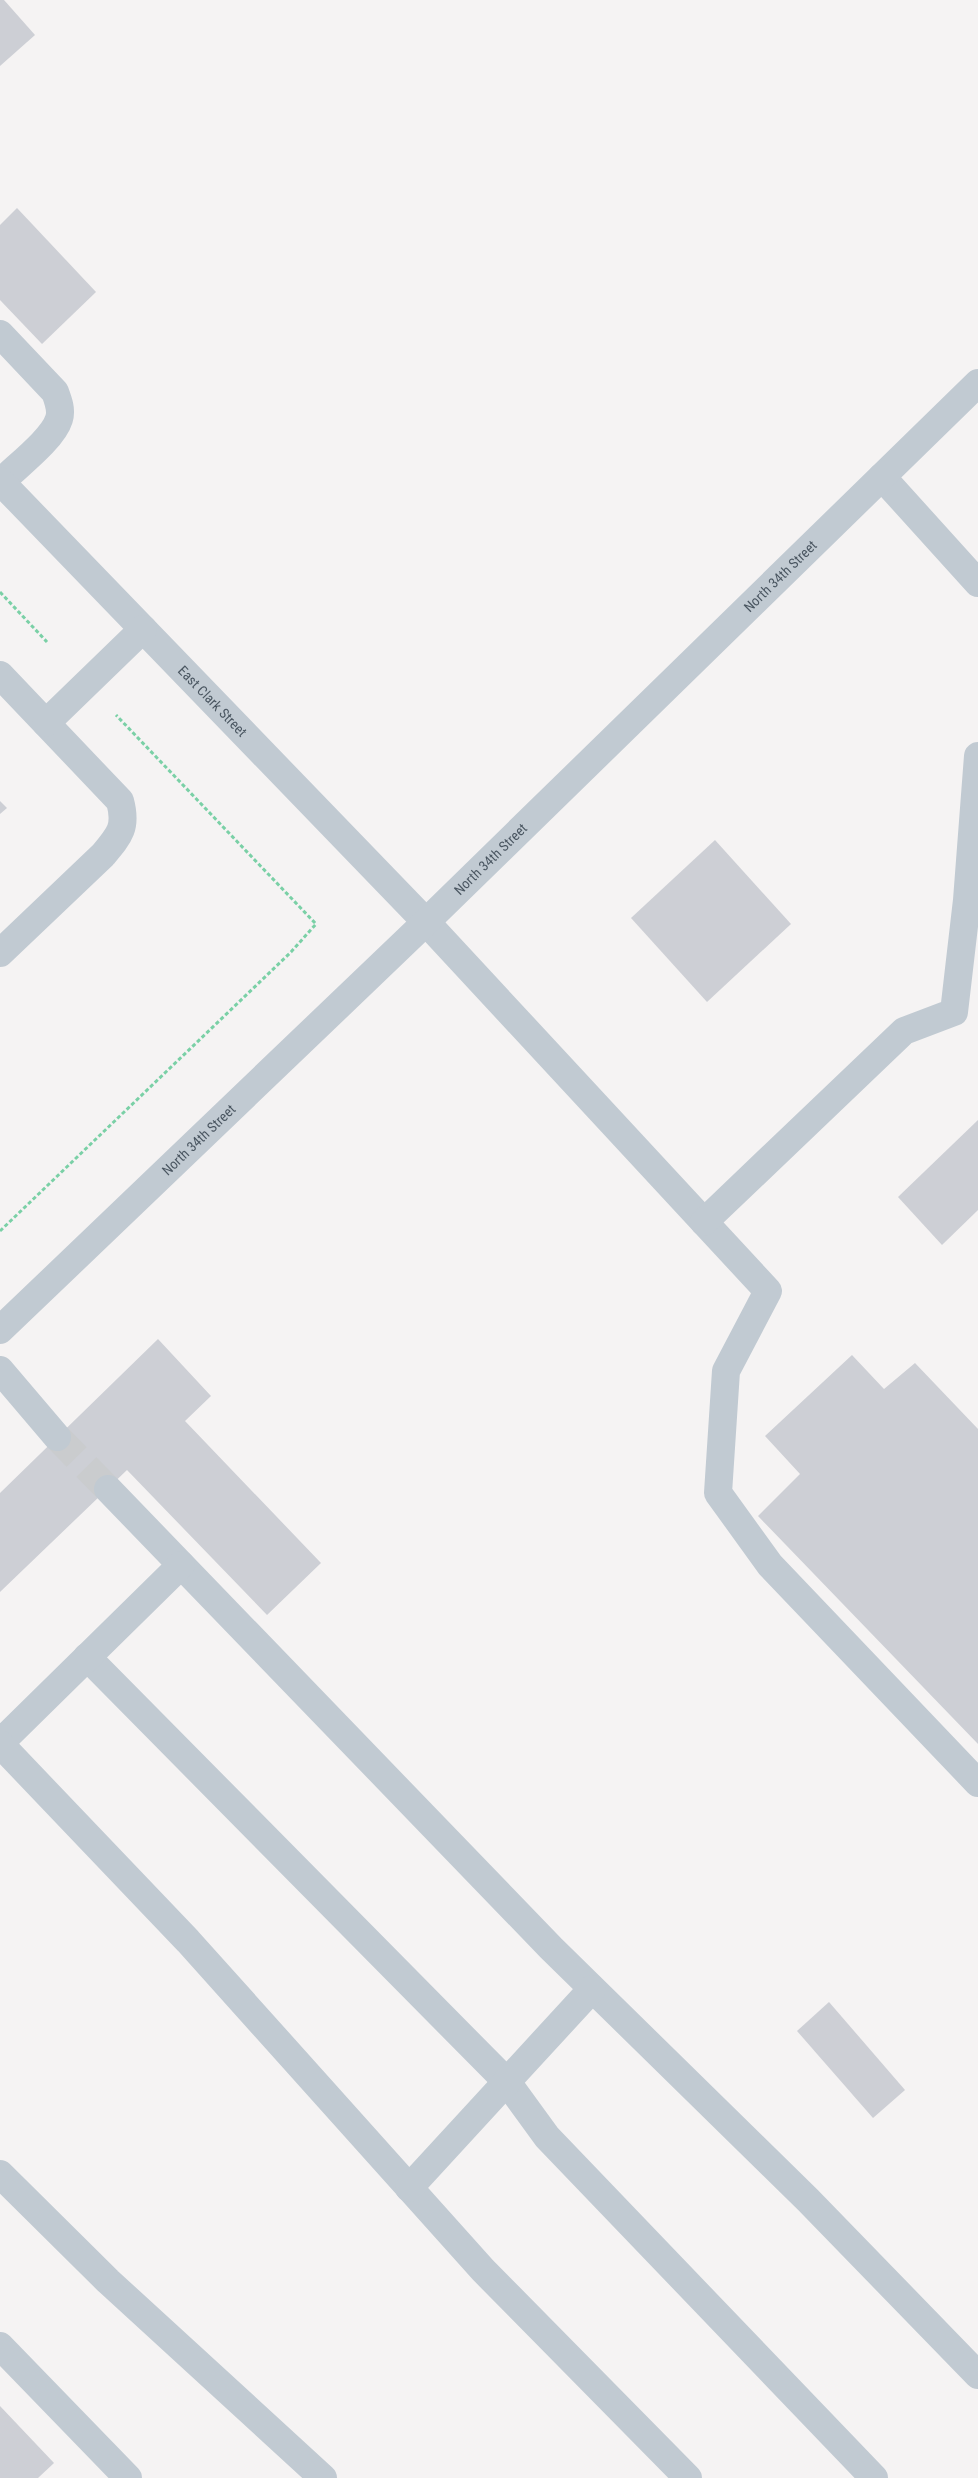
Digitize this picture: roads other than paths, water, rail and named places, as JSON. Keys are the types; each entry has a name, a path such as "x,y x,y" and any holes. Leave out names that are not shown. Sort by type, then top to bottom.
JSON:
{"street":[{"path":"0,334 55,392 60,404 60,418 53,431 1,481"},
{"name":"North 34th Street","path":"0,1330 426,922 978,383"},
{"path":"882,477 978,583"},
{"name":"East Clark Street","path":"1,481 426,922 768,1291 726,1371 718,1493 770,1565 978,1783"},
{"path":"46,724 143,629"},
{"path":"0,676 120,801 125,819 118,838 0,953"},
{"path":"704,1222 904,1031 954,1012 967,900 978,756"},
{"path":"0,1370 57,1437"},
{"path":"108,1489 592,1989 808,2200 978,2375"},
{"path":"181,1565 0,1744 188,1941 483,2270 688,2478"},
{"path":"87,1658 506,2082 547,2137 874,2478"},
{"path":"409,2188 592,1989"},
{"path":"0,2174 108,2281 323,2478"},
{"path":"0,2346 128,2478"}],"tunnel":[{"path":"57,1437 108,1489"}]}
